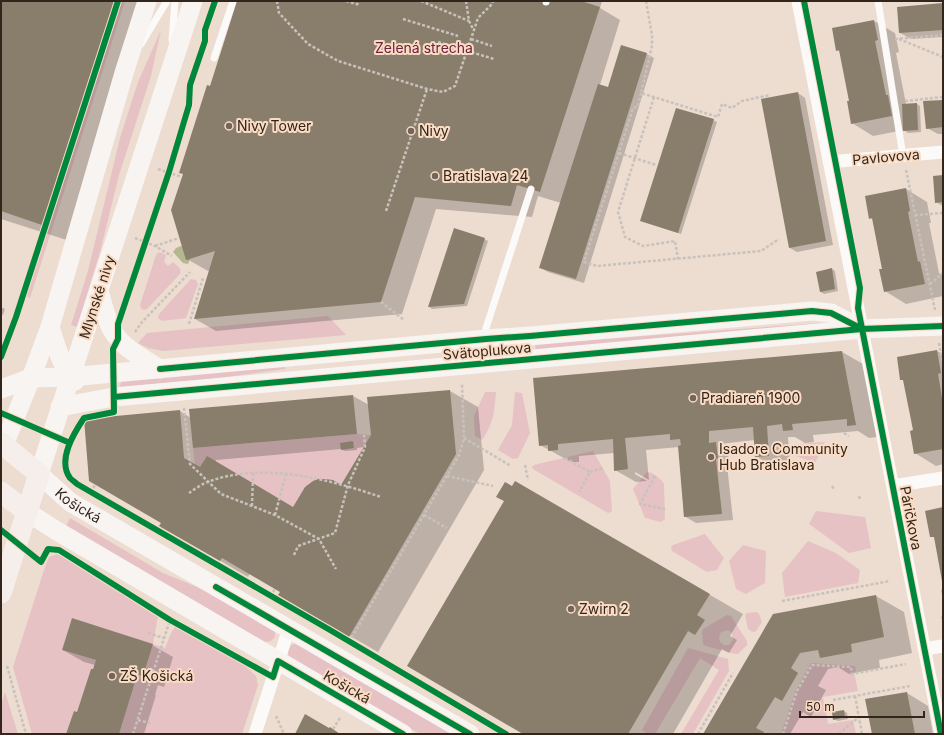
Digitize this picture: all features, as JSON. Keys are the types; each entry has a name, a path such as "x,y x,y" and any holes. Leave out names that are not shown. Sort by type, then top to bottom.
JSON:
{"main road":[{"name":"Košická","path":"2,447 39,474"},
{"name":"Mlynské nivy","path":"1,593 39,474"},
{"name":"Košická","path":"1,492 27,512"}],"street":[{"path":"2,447 31,378 50,327 124,73 147,1"},
{"name":"Mlynské nivy","path":"39,474 193,1"},
{"name":"Páričkova","path":"798,1 941,734"},
{"name":"Pavlovova","path":"829,162 943,152"},
{"path":"99,291 109,325 118,339 131,351 160,369"},
{"name":"Svätoplukova","path":"1,388 31,378 160,369 486,339 819,311 837,315 862,329"},
{"path":"50,327 58,354 70,376 84,390 96,395 114,397"},
{"name":"Svätoplukova","path":"60,407 114,397 862,329 940,330"},
{"name":"Košická","path":"39,474 70,502 470,734"},
{"path":"893,486 943,478"},
{"name":"Košická","path":"27,512 404,734"},
{"path":"255,734 289,628"},
{"path":"924,649 943,646"}],"lane":[{"path":"124,73 167,1"},
{"path":"171,69 175,1"},
{"path":"214,58 233,1"},
{"path":"878,1 903,156"},
{"path":"483,363 486,328 490,313 531,189"}],"path":[{"path":"277,1 279,13 308,44 338,61 427,89 443,92 454,86 478,18 492,4 493,1"},
{"path":"346,1 360,5"},
{"path":"422,1 469,21"},
{"path":"466,1 469,21 474,30"},
{"path":"646,1 652,35 652,46 642,93 638,106 633,108 584,262 597,266 761,251 779,239"},
{"path":"403,19 458,36"},
{"path":"885,40 943,35"},
{"path":"471,39 492,46"},
{"path":"898,39 943,57"},
{"path":"438,42 494,59"},
{"path":"386,211 427,89"},
{"path":"642,93 718,117 722,104 732,108 742,101 770,95"},
{"path":"654,97 618,212 625,237 643,246 675,241 678,258"},
{"path":"895,102 943,97"},
{"path":"619,153 656,165"},
{"path":"903,156 940,330 943,365"},
{"path":"167,179 171,165"},
{"path":"158,169 182,177"},
{"path":"915,215 943,212"},
{"path":"143,248 148,234"},
{"path":"135,238 145,241 172,256"},
{"path":"155,246 179,238"},
{"path":"132,337 142,322 190,272"},
{"path":"930,284 943,273"},
{"path":"189,324 203,278"},
{"path":"381,302 404,320"},
{"path":"349,642 459,455 464,438 461,379"},
{"path":"184,405 190,464 221,494 275,515 319,538 336,568"},
{"path":"73,481 69,477 65,467 66,456 76,430 84,418"},
{"path":"844,433 849,436"},
{"path":"294,555 298,546 335,533 348,485 365,447 364,435"},
{"path":"464,438 511,466"},
{"path":"565,458 590,472"},
{"path":"524,465 528,480"},
{"path":"579,492 590,472 603,468"},
{"path":"189,493 209,481 242,473 253,473 286,474 348,485 381,497"},
{"path":"252,506 253,473"},
{"path":"275,515 286,474"},
{"path":"447,476 492,486"},
{"path":"655,476 640,504 665,509"},
{"path":"92,493 95,484"},
{"path":"424,516 447,528"},
{"path":"782,601 890,581"},
{"path":"270,596 275,589"},
{"path":"133,734 170,620"},
{"path":"148,633 164,638"},
{"path":"783,734 798,691 812,665 851,667 852,674 906,664"},
{"path":"7,666 26,734"},
{"path":"698,734 734,673"},
{"path":"136,675 151,680"},
{"path":"833,700 910,686"},
{"path":"855,696 862,734"},
{"path":"275,713 284,734"},
{"path":"334,729 340,717"},
{"path":"839,734 859,717"},
{"path":"138,720 150,723"}],"shaded area":[{"path":"122,1 125,1 30,298 26,296"},
{"path":"161,30 151,76 119,175 100,252 77,327 71,325 88,271 120,138 138,82"},
{"path":"181,246 187,248 190,259 188,264 183,263 173,252 176,248"},
{"path":"159,252 166,255 164,262 168,266 173,262 179,267 180,274 147,309 144,310 140,305 156,255"},
{"path":"191,279 196,280 198,284 186,318 162,321 158,318 159,314"},
{"path":"328,316 346,335 163,351 148,348 138,343 147,333"},
{"path":"820,323 824,324 536,351 535,344"},
{"path":"285,366 285,369 212,379 120,387 121,381"},
{"path":"485,392 496,392 493,417 482,440 475,436 474,416"},
{"path":"515,392 522,393 530,433 518,458 513,459 498,450 512,425"},
{"path":"409,432 343,545 195,465 193,448 357,434 371,435"},
{"path":"825,442 815,463 788,453 787,445"},
{"path":"593,451 610,481 612,511 608,513 532,467 534,465"},
{"path":"647,472 657,476 664,484 665,519 661,522 645,518 633,489"},
{"path":"816,511 865,517 871,548 849,553 809,524"},
{"path":"70,518 163,573 219,596 275,631 275,637 271,641 264,642 66,526"},
{"path":"705,534 724,558 717,570 707,572 672,551 671,547"},
{"path":"808,541 836,553 860,570 858,583 785,597 782,573"},
{"path":"743,545 766,551 765,583 746,594 736,589 729,561"},
{"path":"57,554 64,556 83,570 158,615 153,644 165,648 175,627 181,628 243,664 256,676 258,685 242,734 119,734 135,682 136,674 143,676 152,644 72,618 62,650 96,660 93,669 91,669 77,712 74,711 66,734 32,734 13,667 49,557"},
{"path":"757,612 762,622 756,631 753,632 748,629 745,615 747,613"},
{"path":"727,615 731,616 747,641 747,645 738,654 706,646 703,644 703,629","holes":["728,630 732,633 733,640 729,645 724,645 720,642 719,637 721,632"]},
{"path":"296,643 454,734 420,734 291,659 287,653 289,646"},
{"path":"688,648 728,659 729,671 693,734 681,734 719,670 700,658 655,734 648,734 642,730"},
{"path":"811,663 855,666 856,671 854,672 858,691 823,697 828,724 853,720 856,734 781,734 796,690"},
{"path":"5,692 18,734 1,734 1,705"}],"building":[{"path":"1,1 114,1 42,225 1,211"},
{"name":"Nivy","path":"237,1 581,1 600,7 540,192 517,185 511,206 415,197 381,302 194,319 215,251 186,260 171,210 183,174 179,173 207,85 210,86"},
{"path":"943,3 943,30 899,33 897,7"},
{"path":"874,20 878,40 875,41 886,95 888,95 892,116 851,124 847,101 849,101 839,50 836,51 832,28"},
{"path":"621,45 647,53 576,279 539,268 598,84 608,87"},
{"path":"798,92 826,241 789,248 761,99"},
{"path":"943,100 943,127 926,129 923,101"},
{"path":"917,103 918,130 903,131 902,104"},
{"path":"676,108 714,119 678,233 640,221"},
{"path":"943,175 943,202 935,203 933,176"},
{"path":"906,188 910,211 908,212 918,262 920,261 925,284 884,292 879,269 882,269 872,218 869,219 865,196"},
{"path":"454,228 485,238 464,304 428,307"},
{"path":"832,268 835,289 820,292 816,272"},
{"path":"937,350 941,373 938,374 943,404 943,449 914,454 910,431 913,430 903,380 900,380 897,357"},
{"name":"Pradiareň 1900","path":"842,351 856,425 847,426 847,419 792,424 793,430 783,431 782,424 767,426 769,456 755,457 753,427 709,431 709,443 716,442 718,458 716,459 722,514 684,517 678,446 681,445 680,439 670,440 670,434 625,438 628,469 614,471 613,439 558,444 558,450 548,451 548,445 539,446 533,378"},
{"path":"450,390 456,454 349,637 278,595 280,592 222,558 220,561 159,526 161,523 89,481 84,419 180,410 184,458 200,467 207,456 293,507 305,487 313,481 318,479 333,480 341,485 371,435 367,397"},
{"path":"353,395 357,434 193,448 189,409"},
{"path":"353,441 354,448 341,450 340,443"},
{"name":"Zwirn 2","path":"515,481 710,594 697,615 705,620 695,635 688,631 628,734 523,734 407,666 504,501 496,497 505,482 512,486"},
{"path":"943,507 942,581 934,537 930,537 925,511"},
{"path":"876,595 884,637 851,644 852,652 820,658 818,650 800,653 791,668 798,673 782,701 775,697 756,728 764,732 763,734 703,734 773,614"},
{"name":"ZŠ Košická","path":"72,618 153,644 143,676 136,674 135,682 119,734 66,734 74,711 77,712 91,669 93,669 96,660 62,650"},
{"path":"907,692 915,734 872,734 865,699"},
{"path":"844,710 845,717 833,720 832,712"},
{"path":"305,714 329,728 330,727 340,734 295,734"}],"cycle path":[{"path":"1,357 16,317 118,1"},
{"path":"215,1 205,30 205,41 190,85 189,105 169,172 118,324 118,339 113,349 114,412 84,418 68,447 65,463 66,471 70,478 77,484 330,630 506,734"},
{"path":"804,1 860,288 858,308 941,734"},
{"path":"160,369 812,311 831,313 862,329"},
{"path":"114,397 862,329 943,326"},
{"path":"1,413 70,443"},
{"path":"1,530 41,562 48,549 59,550 170,620 273,677 278,661 403,734"},
{"path":"216,587 470,734"}],"place":[{"name":"Nivy Tower","path":"229,126"},
{"name":"Nivy","path":"411,131"},
{"name":"Bratislava 24","path":"435,176"},
{"name":"Pradiareň 1900","path":"693,398"},
{"name":"Isadore Community Hub Bratislava","path":"711,457"},
{"name":"Zwirn 2","path":"571,609"},
{"name":"ZŠ Košická","path":"112,676"}],"park label":[{"name":"Zelená strecha","path":"424,48"}]}
